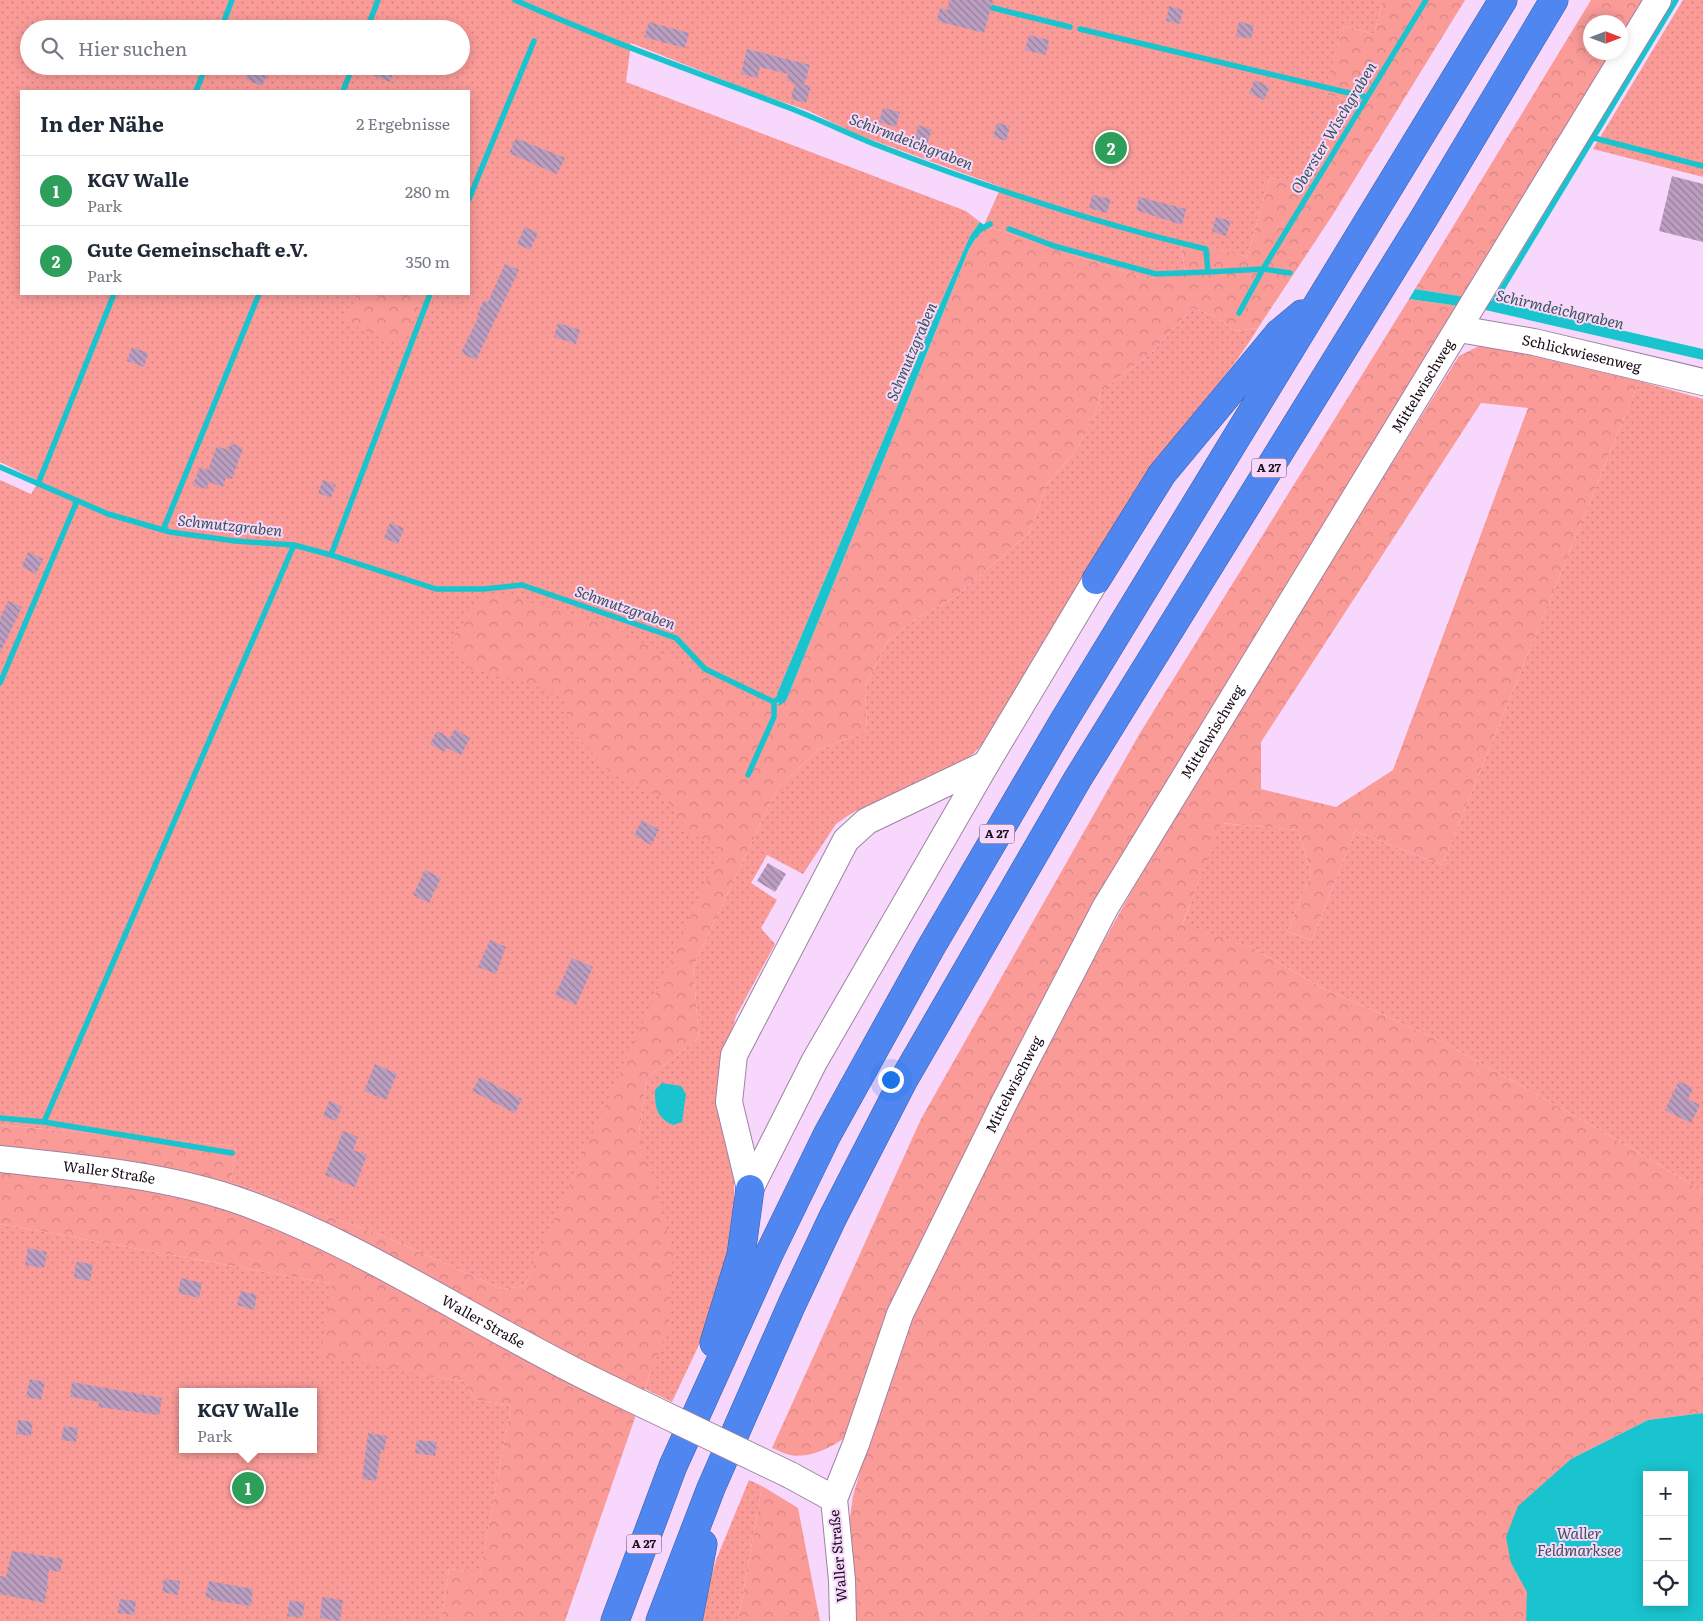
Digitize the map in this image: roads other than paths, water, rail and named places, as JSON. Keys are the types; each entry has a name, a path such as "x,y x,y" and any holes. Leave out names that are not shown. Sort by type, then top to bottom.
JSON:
{"highway":[{"name":"A 27","path":"615,1621 674,1466 768,1256 827,1135 925,957 1063,722 1503,0"},
{"name":"A 27","path":"660,1621 711,1488 833,1217 903,1081 1077,780 1424,218 1554,0"},
{"path":"1096,580 1162,474 1280,333 1325,293"},
{"path":"705,1396 717,1329 741,1255 750,1189"},
{"path":"688,1621 707,1524 711,1488"}],"street":[{"name":"Mittelwischweg","path":"834,1499 856,1444 900,1314 1004,1103 1105,908 1658,0"},
{"name":"Schlickwiesenweg","path":"1469,313 1534,342 1703,382"},
{"path":"750,1189 814,1062 986,764 1096,580"},
{"path":"750,1189 729,1102 734,1055 846,840 867,821 986,764"},
{"name":"Waller Straße","path":"0,1158 170,1182 232,1199 274,1214 373,1262 552,1361 834,1499 842,1580 843,1621"}],"water":[{"path":"980,222 984,225 969,249 786,701 779,706 777,694 932,323 970,236"},
{"path":"1415,289 1503,303 1703,349 1703,360 1481,309 1409,299"},
{"path":"662,1083 681,1086 686,1094 682,1122 673,1125 660,1115 655,1102 655,1090"},
{"name":"Waller Feldmarksee","path":"1703,1413 1703,1621 1526,1621 1527,1592 1511,1563 1506,1537 1518,1506 1571,1459 1648,1420"}],"waterway":[{"path":"224,20 232,0"},
{"path":"370,20 378,0"},
{"name":"Schirmdeichgraben","path":"515,0 616,42 787,107 874,144 956,174 1038,203 1122,228 1206,249 1208,272 1263,269 1290,273"},
{"name":"Oberster Wischgraben","path":"1239,313 1263,269 1426,0"},
{"path":"1491,307 1676,0"},
{"path":"985,6 1070,27"},
{"path":"1080,29 1366,97"},
{"path":"470,197 534,41"},
{"path":"196,90 202,75"},
{"path":"343,90 349,75"},
{"path":"1594,138 1703,166"},
{"name":"Schmutzgraben","path":"976,235 978,231 990,224"},
{"name":"Schmutzgraben","path":"1009,229 1054,246 1156,274 1208,272"},
{"path":"38,484 114,295"},
{"path":"163,530 259,295"},
{"path":"331,555 430,295"},
{"name":"Schmutzgraben","path":"0,467 108,514 170,532 235,541 294,545 436,589 484,589 522,585 676,638 705,669 774,702 783,695"},
{"path":"0,683 77,501"},
{"path":"44,1122 294,545"},
{"path":"748,775 774,717 774,702"},
{"path":"0,1118 44,1122 232,1153"}],"place":[{"name":"Gute Gemeinschaft e.V.","path":"1111,148"},
{"name":"KGV Walle","path":"248,1488"}]}
